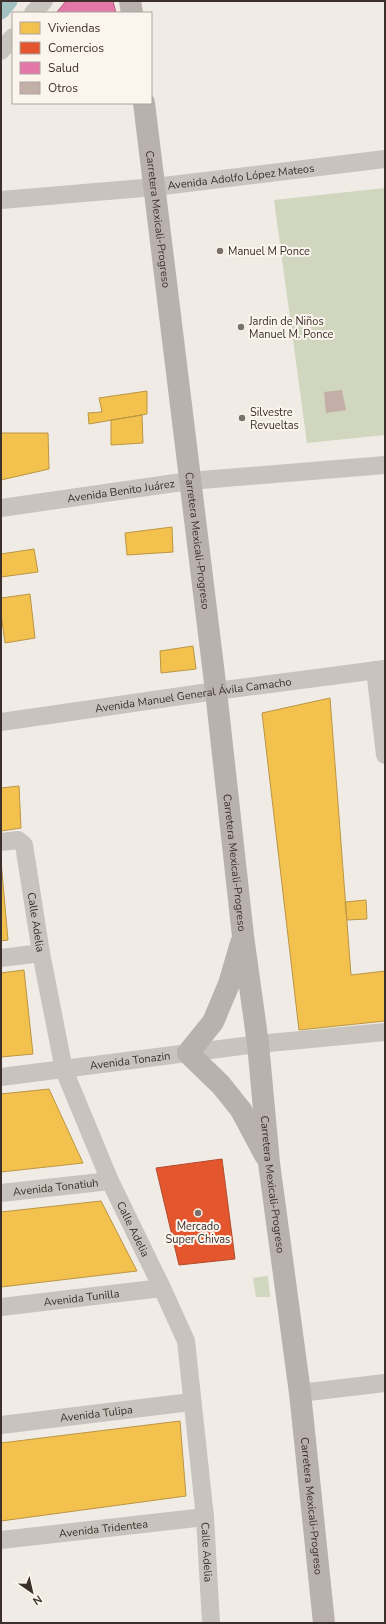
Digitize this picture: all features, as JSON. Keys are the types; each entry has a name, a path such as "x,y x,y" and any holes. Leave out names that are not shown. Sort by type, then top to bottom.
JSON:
{"main road":[{"path":"130,1 132,12"},
{"name":"Carretera Mexicali-Progreso","path":"144,104 189,481 216,691 243,936 258,1044 269,1163 300,1393 324,1623"},
{"path":"243,936 229,984 213,1022 188,1053 221,1085 240,1110 269,1163"}],"street":[{"path":"35,12 44,1"},
{"path":"1,51 12,38"},
{"name":"Avenida Adolfo López Mateos","path":"1,200 155,188 385,159"},
{"name":"Avenida Benito Juárez","path":"1,508 189,481 385,465"},
{"path":"380,670 385,755"},
{"name":"Avenida Manuel General Ávila Camacho","path":"1,722 216,691 380,670"},
{"name":"Calle Adelia","path":"1,842 18,840 24,845 41,953 64,1070 110,1181 186,1341 191,1402 205,1517 211,1623"},
{"path":"1,958 41,953"},
{"name":"Avenida Tonazin","path":"1,1077 258,1044 385,1032"},
{"name":"Avenida Tonatiuh","path":"1,1193 110,1181"},
{"name":"Avenida Tunilla","path":"1,1307 162,1288"},
{"path":"300,1393 385,1383"},
{"name":"Avenida Tulipa","path":"1,1425 191,1402"},
{"name":"Avenida Tridentea","path":"1,1540 205,1517"}],"green space":[{"path":"385,188 385,435 307,443 274,200"},
{"path":"268,1276 270,1297 256,1297 253,1278"}],"building: Viviendas":[{"path":"147,391 147,414 89,424 88,413 102,412 99,398"},
{"path":"142,415 143,443 111,445 111,420"},
{"path":"1,433 48,433 49,469 1,480"},
{"path":"172,527 173,552 127,555 125,533"},
{"path":"34,549 38,572 1,577 1,554"},
{"path":"30,594 35,638 5,643 1,614 1,598"},
{"path":"193,646 196,669 161,673 160,651"},
{"path":"330,698 351,975 385,971 385,1021 299,1030 262,713"},
{"path":"19,786 21,828 1,831 1,788"},
{"path":"1,861 8,940 1,941"},
{"path":"366,900 367,919 347,920 345,902"},
{"path":"24,970 33,1054 1,1057 1,973"},
{"path":"49,1089 83,1163 1,1172 1,1094"},
{"path":"101,1201 137,1271 1,1287 1,1212"},
{"path":"180,1421 186,1496 1,1521 1,1443"}],"building: Comercios":[{"name":"Mercado Super Chivas","path":"222,1159 235,1259 179,1265 156,1168"}],"building: Salud":[{"path":"66,1 113,1 116,12 57,12"}],"building: Otros":[{"path":"342,390 346,410 326,413 324,392"}],"waterway":[{"path":"1,11 9,1"}],"place":[{"name":"Manuel M Ponce","path":"220,251"},
{"name":"Jardin de Niños Manuel M. Ponce","path":"241,327"},
{"name":"Silvestre Revueltas","path":"242,418"},
{"name":"Mercado Super Chivas","path":"198,1213"}]}
